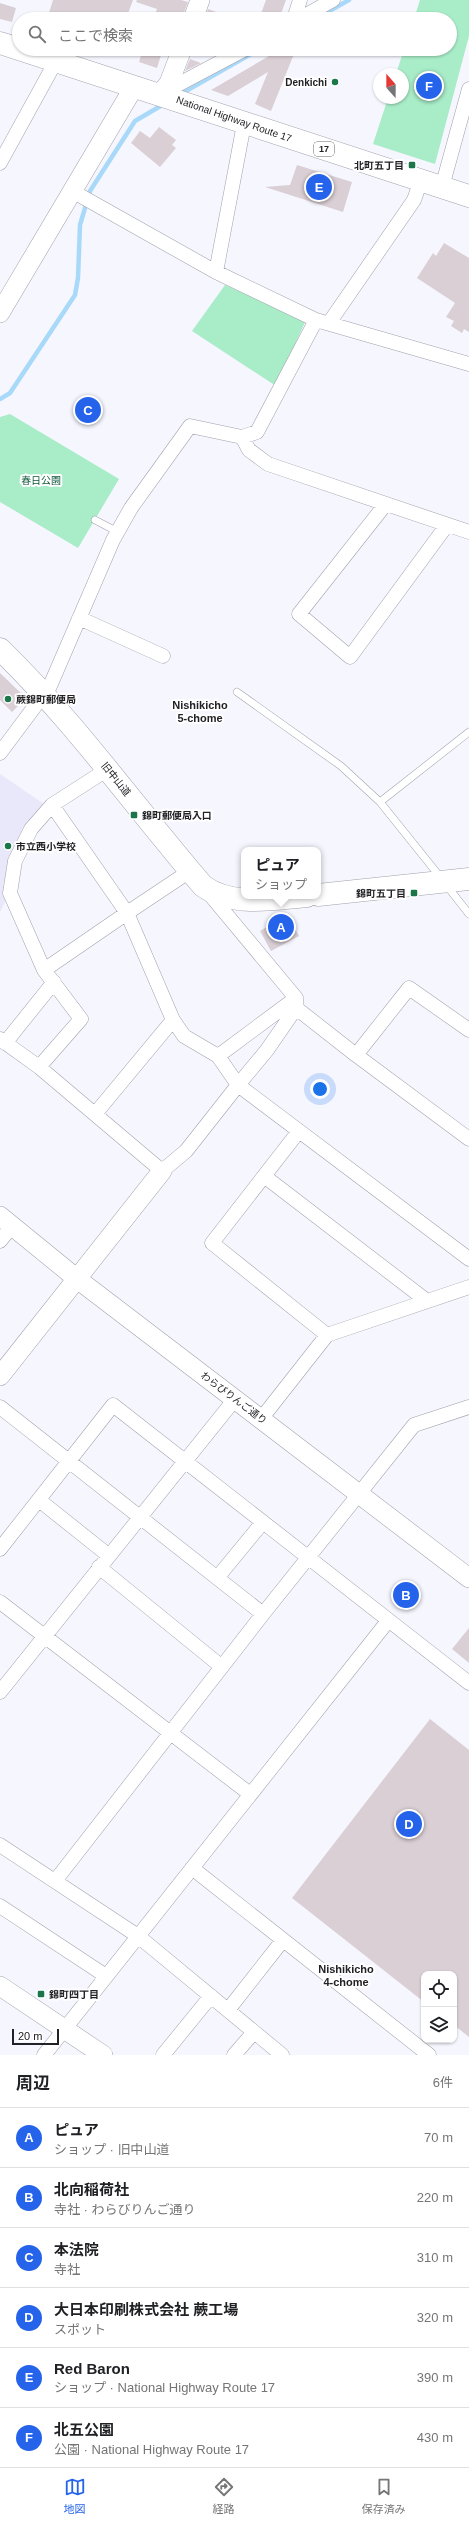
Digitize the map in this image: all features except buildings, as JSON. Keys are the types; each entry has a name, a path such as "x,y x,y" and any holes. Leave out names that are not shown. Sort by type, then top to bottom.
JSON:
{"main road":[{"name":"National Highway Route 17","path":"0,43 12,47"},
{"name":"National Highway Route 17","path":"38,56 469,196"},
{"name":"旧中山道","path":"0,648 44,694 108,769 197,879 215,895 230,898 241,898"},
{"path":"321,895 469,879"}],"street":[{"path":"296,12 300,0"},
{"path":"311,12 333,0"},
{"path":"168,97 169,83 179,56"},
{"path":"168,97 234,56"},
{"path":"0,163 56,62"},
{"path":"0,313 76,194 134,87"},
{"path":"442,187 465,123 469,89"},
{"path":"216,272 244,124"},
{"path":"0,753 50,686 118,532 131,508 190,426 242,437 257,432 322,322 414,200 421,180"},
{"path":"76,194 216,272 322,322 469,364"},
{"path":"242,437 249,450 268,464 469,532"},
{"path":"385,504 299,614 350,657 447,525"},
{"path":"79,618 163,656"},
{"path":"39,1067 81,1019 44,970 10,893 15,861 31,829 52,805 108,769"},
{"path":"52,805 127,913 174,1020 184,1036 218,1056 238,1085 469,1259"},
{"path":"44,970 127,913 197,879 296,1003 356,1055 469,1139"},
{"path":"54,982 3,1041 39,1067 162,1171"},
{"path":"356,1055 409,988 468,1026"},
{"path":"218,1056 296,1003"},
{"path":"0,1376 162,1171 186,1151 267,1050 296,1003"},
{"path":"95,1114 174,1020"},
{"path":"299,1131 212,1243 327,1335"},
{"path":"264,1176 427,1301"},
{"path":"0,1241 6,1221"},
{"name":"わらびりんご通り","path":"6,1221 76,1278 468,1575"},
{"path":"261,1419 327,1335 469,1287"},
{"path":"0,1692 139,1516 234,1399"},
{"path":"0,1549 113,1405 185,1460 388,1622 469,1683"},
{"path":"0,1407 263,1614"},
{"path":"55,1881 263,1614 414,1425 469,1407"},
{"path":"39,1500 108,1555"},
{"path":"217,1578 262,1522"},
{"path":"99,1567 222,1667"},
{"path":"0,1602 250,1794"},
{"path":"44,2055 388,1622"},
{"path":"0,1845 138,1936 282,2055"},
{"path":"192,1868 429,2055"},
{"path":"0,1906 106,1976"},
{"path":"228,2010 283,1940"},
{"path":"0,1986 103,2055"},
{"path":"163,2055 211,1996"},
{"path":"234,2055 254,2032"}],"lane":[{"path":"95,520 118,532"},
{"path":"237,692 341,766 380,802 469,914"},
{"path":"380,802 469,732"}],"shaded area":[{"name":"市立西小学校","path":"0,774 44,804 21,836 3,884 6,900 0,912"}],"green space":[{"path":"420,0 469,0 469,36 435,164 373,144 386,104 409,104 409,68 398,68 402,56 457,56 457,12 416,12"},
{"path":"225,285 306,320 276,386 192,331"},
{"name":"春日公園","path":"10,414 119,479 78,548 0,502 0,417"}],"waterway":[{"path":"328,12 349,0"},
{"path":"179,95 248,56"},
{"path":"0,399 10,393 75,295 78,278 80,225 90,191 135,121 164,104"}],"place":[{"name":"Denkichi","path":"335,82"},
{"name":"北五公園","path":"429,86"},
{"name":"北町五丁目","path":"412,165"},
{"name":"Red Baron","path":"319,187"},
{"name":"本法院","path":"88,410"},
{"name":"蕨錦町郵便局","path":"8,699"},
{"name":"錦町郵便局入口","path":"134,815"},
{"name":"市立西小学校","path":"8,846"},
{"name":"錦町五丁目","path":"414,893"},
{"name":"ピュア","path":"281,927"},
{"name":"北向稲荷社","path":"406,1595"},
{"name":"大日本印刷株式会社 蕨工場","path":"409,1824"},
{"name":"錦町四丁目","path":"41,1994"}],"district":[{"name":"Nishikicho 5-chome","path":"200,711"},
{"name":"Nishikicho 4-chome","path":"346,1975"}]}
